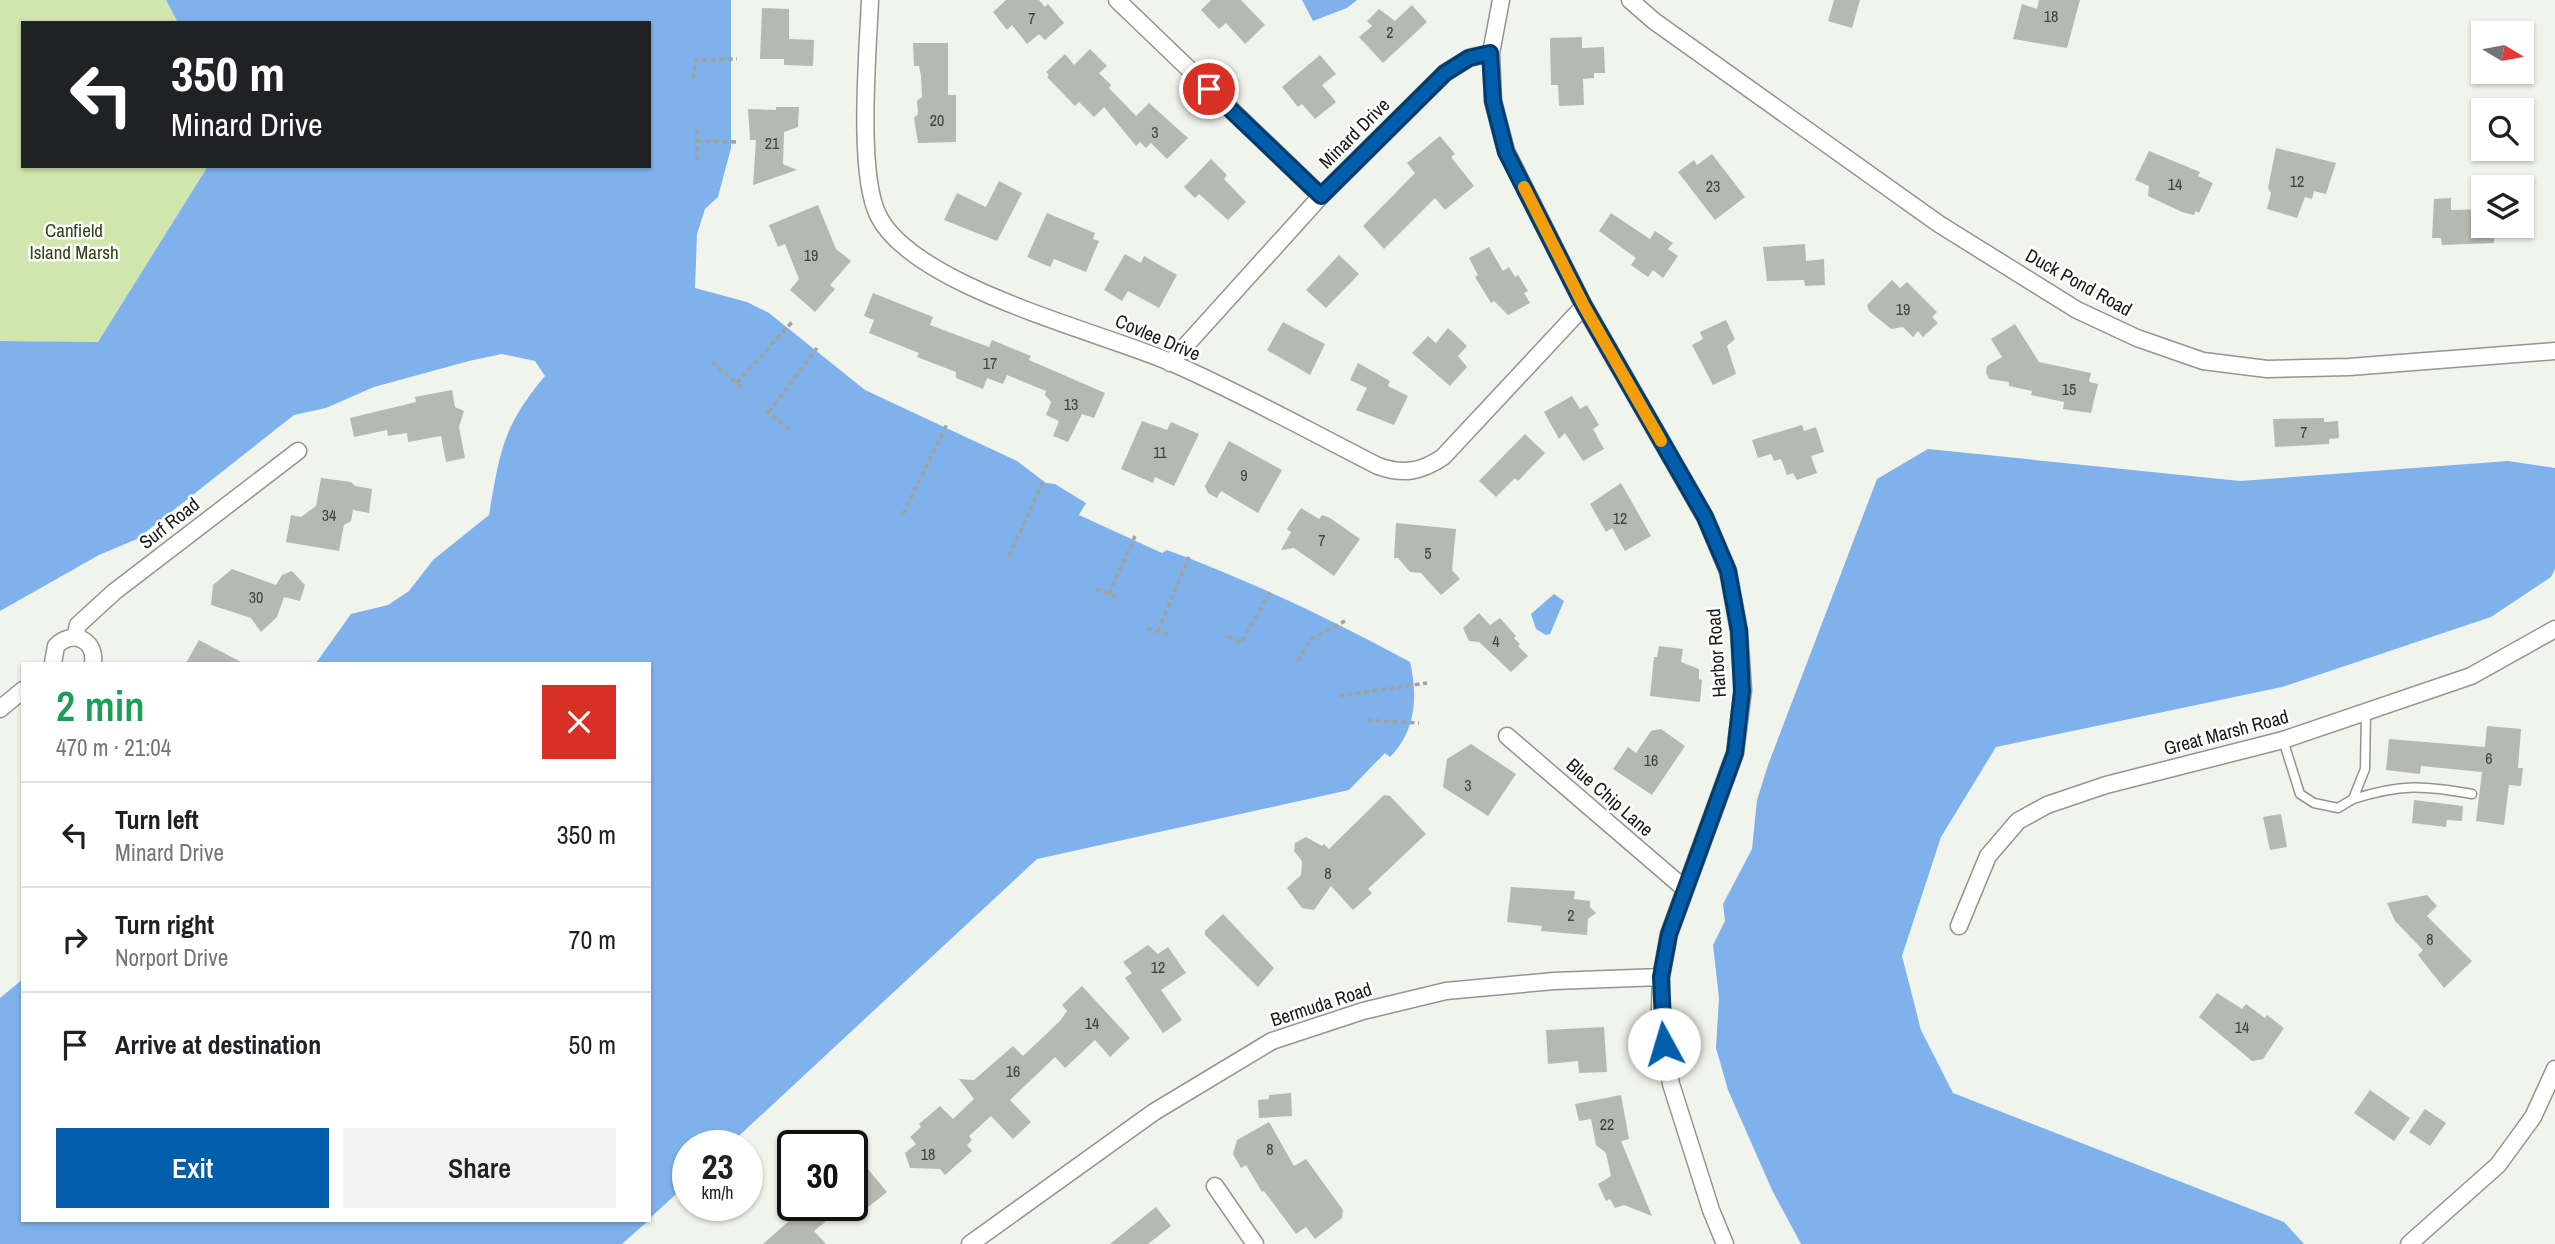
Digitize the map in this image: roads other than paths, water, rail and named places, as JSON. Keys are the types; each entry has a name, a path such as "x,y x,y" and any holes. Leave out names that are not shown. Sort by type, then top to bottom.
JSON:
{"street":[{"name":"Covlee Drive","path":"870,0 867,178 878,216 904,250 955,281 1170,363 1378,466 1407,472 1430,466 1454,448 1584,306"},
{"path":"1117,0 1321,196"},
{"name":"Duck Pond Road","path":"1630,0 1654,20 1939,224 2077,310 2137,338 2203,361 2267,369 2349,367 2555,351"},
{"path":"1490,53 1501,2"},
{"name":"Minard Drive","path":"1170,363 1321,196 1445,73 1469,58 1490,53"},
{"name":"Harbor Road","path":"1490,53 1493,101 1506,152 1584,306 1705,517 1728,571 1739,631 1742,691 1735,753 1669,934 1661,977 1660,1010 1671,1084 1711,1210 1725,1244"},
{"name":"Surf Road","path":"53,662 56,646 67,638 75,637 78,625 114,593 298,451"},
{"name":"Great Marsh Road","path":"1959,926 1988,856 2018,821 2047,805 2106,785 2283,740 2471,676 2555,629"},
{"path":"75,637 88,642 92,648 93,662"},
{"path":"0,709 21,692"},
{"name":"Blue Chip Lane","path":"1507,736 1685,889"},
{"name":"Bermuda Road","path":"970,1244 1154,1112 1272,1041 1363,1011 1446,991 1554,981 1661,977"},
{"path":"2409,1244 2498,1165 2533,1117 2555,1069"},
{"path":"1215,1186 1255,1244"}],"lane":[{"path":"2353,799 2365,769 2366,712"},
{"path":"2283,740 2300,794 2314,803 2338,808 2353,799 2386,789 2422,785 2472,794"}],"water":[{"path":"166,0 731,0 731,148 718,197 705,209 697,234 695,288 747,302 769,313 865,390 1017,461 1046,483 1055,484 1086,503 1079,515 1162,553 1167,550 1260,588 1410,662 1414,700 1410,724 1399,747 1390,757 1385,753 1349,790 1037,859 745,1130 672,1130 672,1198 651,1217 651,662 317,662 351,614 388,605 409,591 433,560 489,515 500,457 511,426 545,376 535,361 502,354 469,361 374,387 326,408 294,415 137,539 99,555 0,611 0,341 98,342 207,168 651,168 651,21 177,21"},
{"path":"1302,0 1357,0 1347,8 1313,21"},
{"path":"1928,449 2240,481 2508,461 2555,468 2555,569 2551,577 2491,617 2282,687 1996,747 1941,837 1902,956 1921,1030 1953,1093 2284,1222 2304,1244 1801,1244 1772,1190 1728,1090 1716,1048 1719,998 1713,945 1725,921 1723,904 1752,849 1757,800 1768,765 1877,479"},
{"path":"1554,594 1564,601 1550,634 1546,635 1536,629 1531,614"},
{"path":"21,981 21,1222 647,1222 622,1244 0,1244 0,998"}],"park label":[{"name":"Canfield Island Marsh","path":"74,241"}]}
